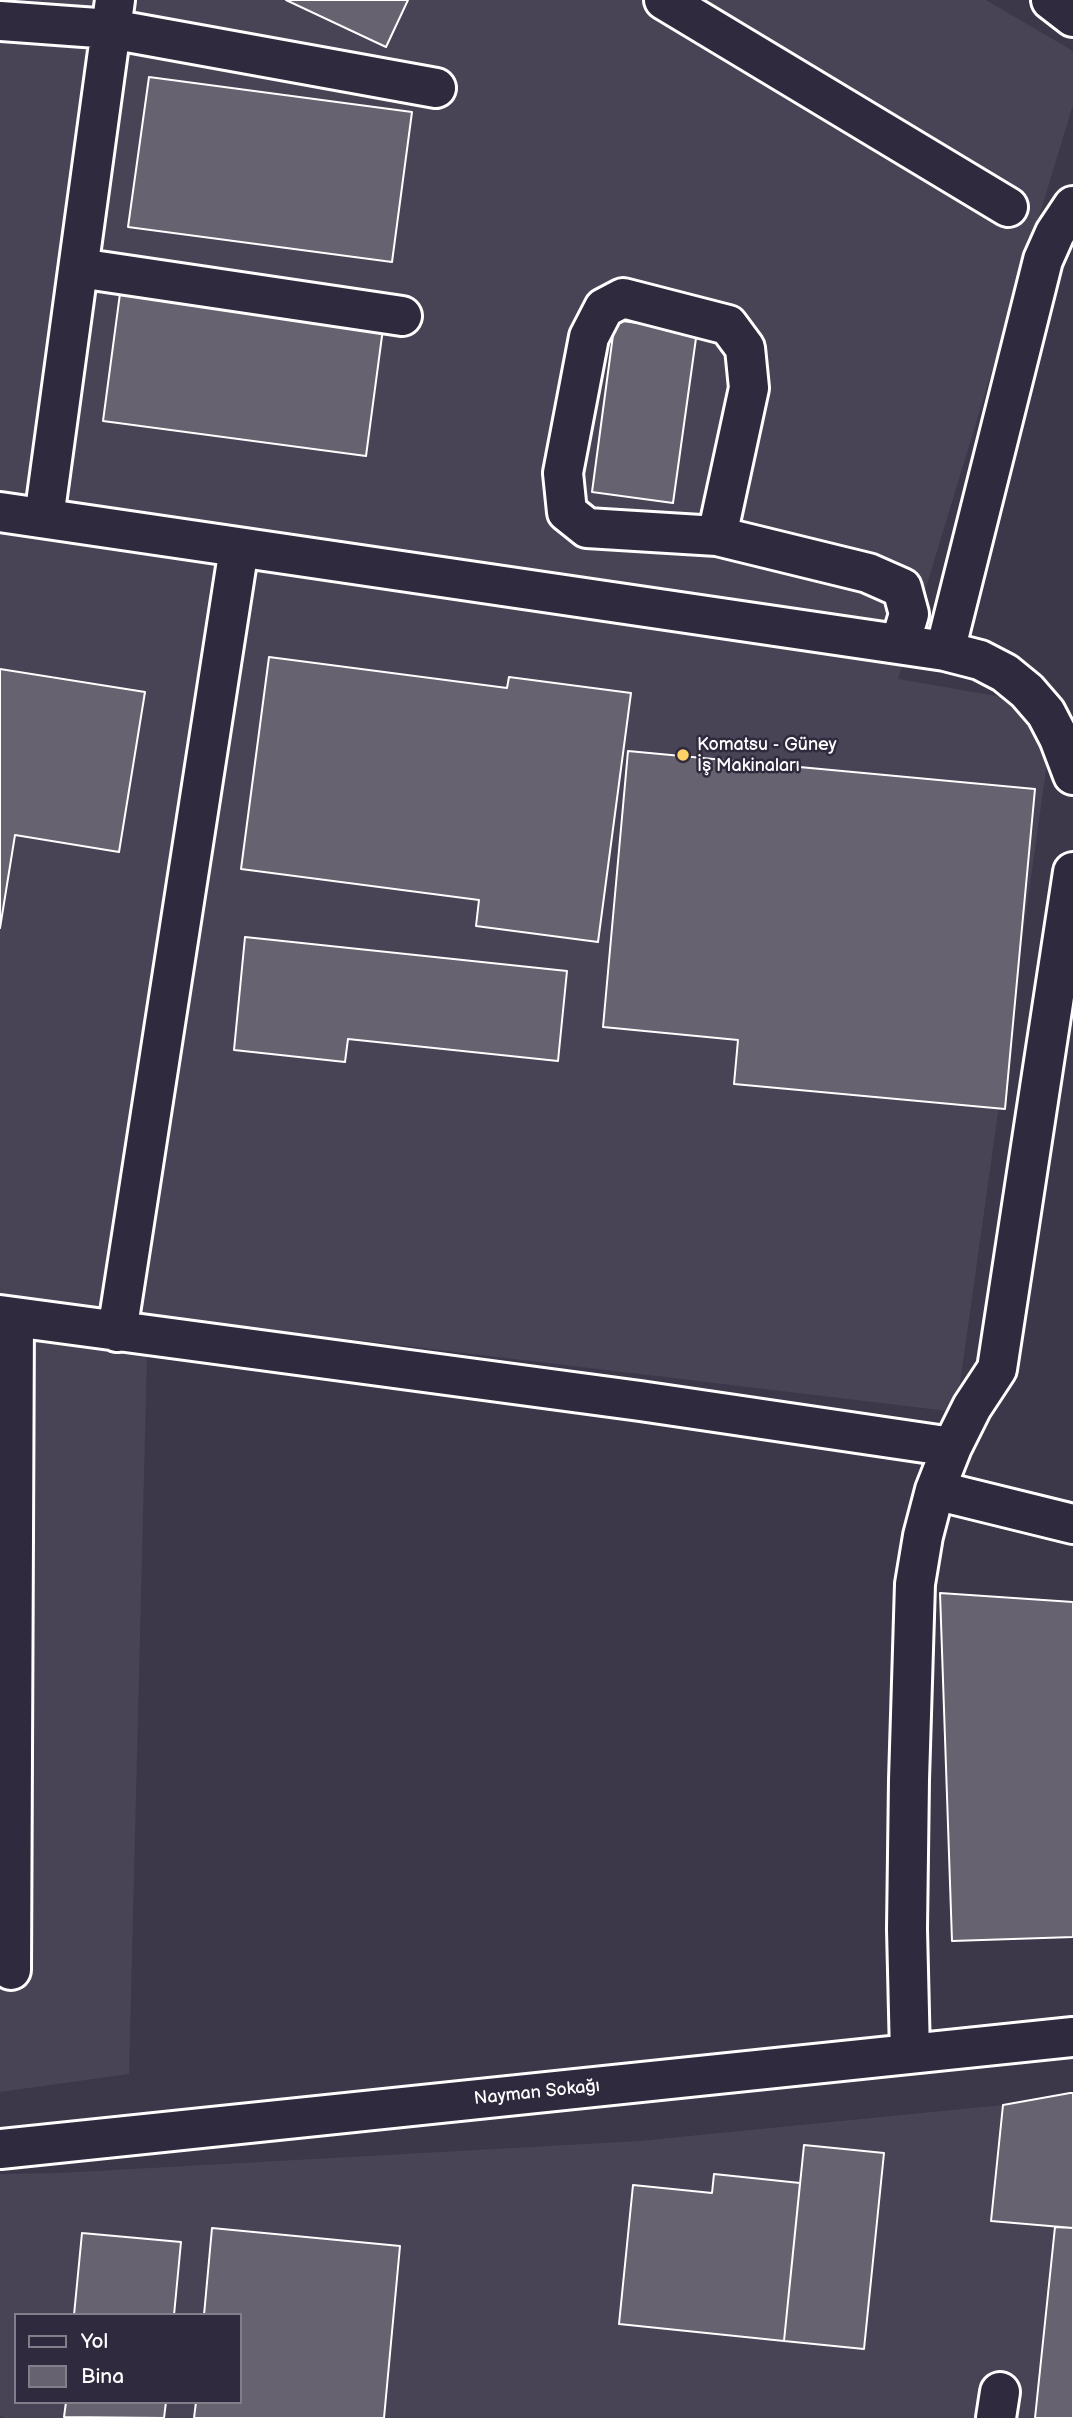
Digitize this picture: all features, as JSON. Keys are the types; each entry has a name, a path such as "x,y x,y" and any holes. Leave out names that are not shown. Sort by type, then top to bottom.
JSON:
{"street":[{"path":"664,0 1008,208"},
{"path":"1051,0 1073,17"},
{"path":"0,22 113,14 436,88"},
{"path":"44,518 113,14"},
{"path":"945,651 1043,260 1055,233 1073,205"},
{"path":"79,268 402,316"},
{"path":"717,536 749,388 745,348 728,325 623,298 604,308 589,337 563,474 567,512 587,527 717,536 868,573 902,588 909,614 900,644"},
{"path":"0,512 945,651 980,660 1005,673 1027,691 1046,713 1073,775"},
{"path":"117,1332 239,548"},
{"path":"910,2054 908,1821 914,1595 922,1536 951,1447 972,1407 997,1369 1073,872"},
{"path":"11,1970 7,1316 626,1399 951,1447"},
{"path":"935,1490 1073,1524"},
{"name":"Nayman Sokağı","path":"0,2149 1073,2037"}],"shaded area":[{"path":"0,0 986,0 1073,51 1073,105 898,679 1055,706 956,1412 148,1315 129,2074 0,2092"},
{"path":"1073,2093 1073,2418 0,2416 0,2174 639,2141 1003,2105"}],"building":[{"path":"286,0 408,0 386,47"},
{"path":"149,77 412,112 392,262 128,227"},
{"path":"121,286 384,321 366,456 103,421"},
{"path":"615,320 697,331 673,503 592,492"},
{"path":"269,657 507,688 509,677 631,693 598,942 476,926 479,900 241,869"},
{"path":"0,669 145,692 119,852 15,835 0,928"},
{"path":"628,751 1035,789 1005,1109 734,1084 738,1040 603,1027"},
{"path":"245,937 567,971 558,1061 348,1039 345,1062 234,1050"},
{"path":"940,1593 1073,1602 1073,1937 952,1941"},
{"path":"1073,2093 1073,2228 991,2221 1003,2105"},
{"path":"804,2145 884,2153 864,2349 784,2341"},
{"path":"714,2174 800,2183 784,2341 619,2324 633,2185 712,2193"},
{"path":"1055,2227 1073,2228 1073,2418 1035,2418"},
{"path":"212,2228 400,2246 384,2418 194,2418 196,2404 242,2404 242,2313 204,2313"},
{"path":"82,2233 181,2242 174,2313 74,2313"},
{"path":"66,2404 166,2404 164,2418 64,2417"}],"place":[{"name":"Komatsu - Güney İş Makinaları","path":"683,755"}]}
